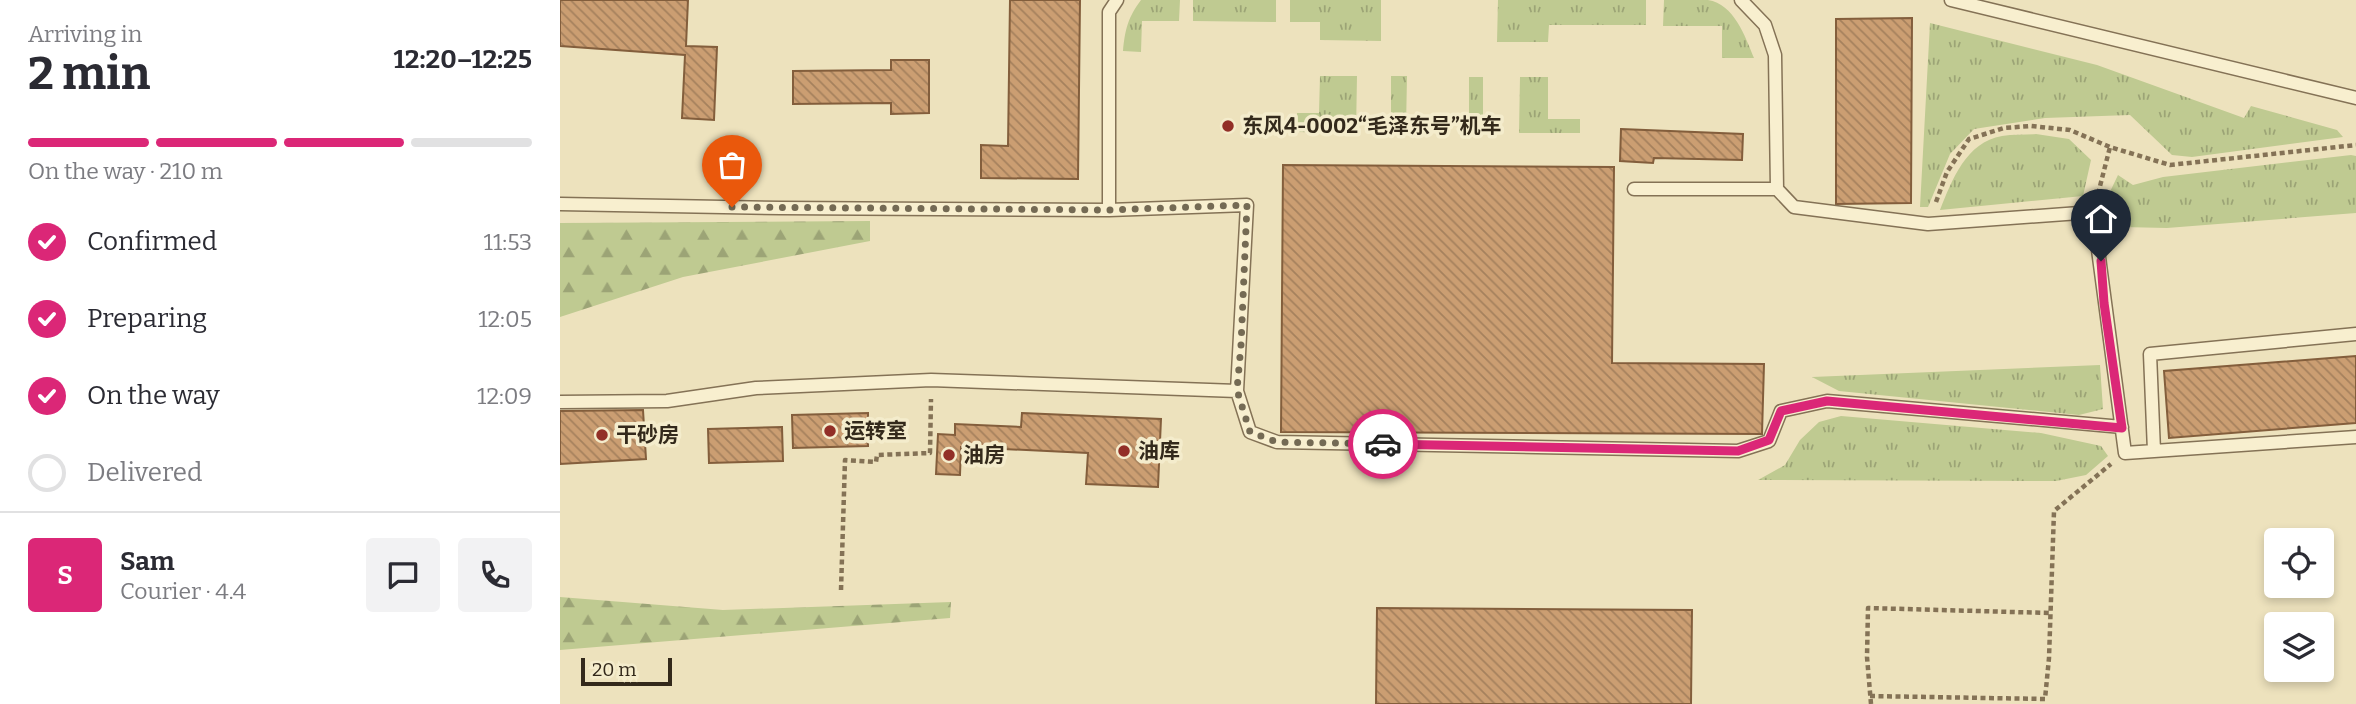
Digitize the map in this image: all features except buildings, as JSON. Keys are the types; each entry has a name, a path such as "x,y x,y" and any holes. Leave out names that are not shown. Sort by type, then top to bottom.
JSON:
{"lane":[{"path":"1109,210 1110,12 1117,0"},
{"path":"1741,0 1765,25 1775,55 1777,189 1794,207 1928,224 2093,212 2125,453 2356,437"},
{"path":"1951,0 2356,98"},
{"path":"1634,189 1777,189"},
{"path":"560,204 1109,210 1247,205 1237,390 1250,432 1277,442 1738,451 1769,440 1781,411 1827,401 2122,428"},
{"path":"2154,451 2150,354 2356,334"},
{"path":"560,402 667,401 756,388 931,380 1237,390"}],"path":[{"path":"1928,224 1947,172 1969,139 2004,128 2031,126 2070,130 2110,147 2170,164 2356,145"},
{"path":"2093,212 2110,147"},
{"path":"841,590 845,460 876,462 877,455 930,453 931,380"},
{"path":"1870,696 2045,699 2054,510 2125,453"},
{"path":"1871,704 1867,657 1868,607 2050,613"}],"green space":[{"path":"1141,0 1180,0 1179,21 1142,21 1141,52 1123,51 1128,24"},
{"path":"1193,0 1276,0 1276,22 1193,21"},
{"path":"1290,0 1381,0 1381,41 1320,40 1320,22 1290,22"},
{"path":"1498,0 1646,0 1646,25 1549,25 1548,42 1497,42"},
{"path":"1664,0 1708,0 1725,8 1737,22 1754,58 1722,58 1722,26 1663,26"},
{"path":"1930,23 2097,65 2244,118 2251,106 2337,130 2343,137 2192,157 2172,155 2130,115 2045,118 1974,129 1950,154 1928,207 1920,207"},
{"path":"1320,76 1357,76 1356,133 1297,132 1297,113 1319,113"},
{"path":"1391,76 1407,76 1406,129 1391,129"},
{"path":"1469,77 1483,77 1483,130 1469,130"},
{"path":"1520,77 1548,77 1548,119 1580,119 1580,133 1519,133"},
{"path":"2036,134 2069,139 2091,160 2083,196 1940,210 1955,175 1979,146 2002,136"},
{"path":"2356,156 2356,213 2167,228 2122,227 2108,196 2118,175 2133,185 2163,177"},
{"path":"870,221 870,241 683,277 560,317 560,223"},
{"path":"2100,365 2103,409 2079,415 1839,391 1812,377"},
{"path":"1841,416 2041,433 2101,446 2108,456 2086,475 2056,481 1758,480 1785,465 1800,440 1819,422"},
{"path":"560,597 723,610 951,602 950,618 560,650"}],"way so far":[{"path":"732,207 1109,210 1247,205 1237,390 1250,432 1277,442 1383,444"}],"place":[{"name":"东风4-0002“毛泽东号”机车","path":"1228,126"},
{"name":"运转室","path":"830,431"},
{"name":"干砂房","path":"602,435"},
{"name":"油库","path":"1124,451"},
{"name":"油房","path":"949,455"}],"route":[{"path":"1383,444 1738,451 1769,440 1781,411 1827,401 2122,428 2104,303 2101,261"}]}
